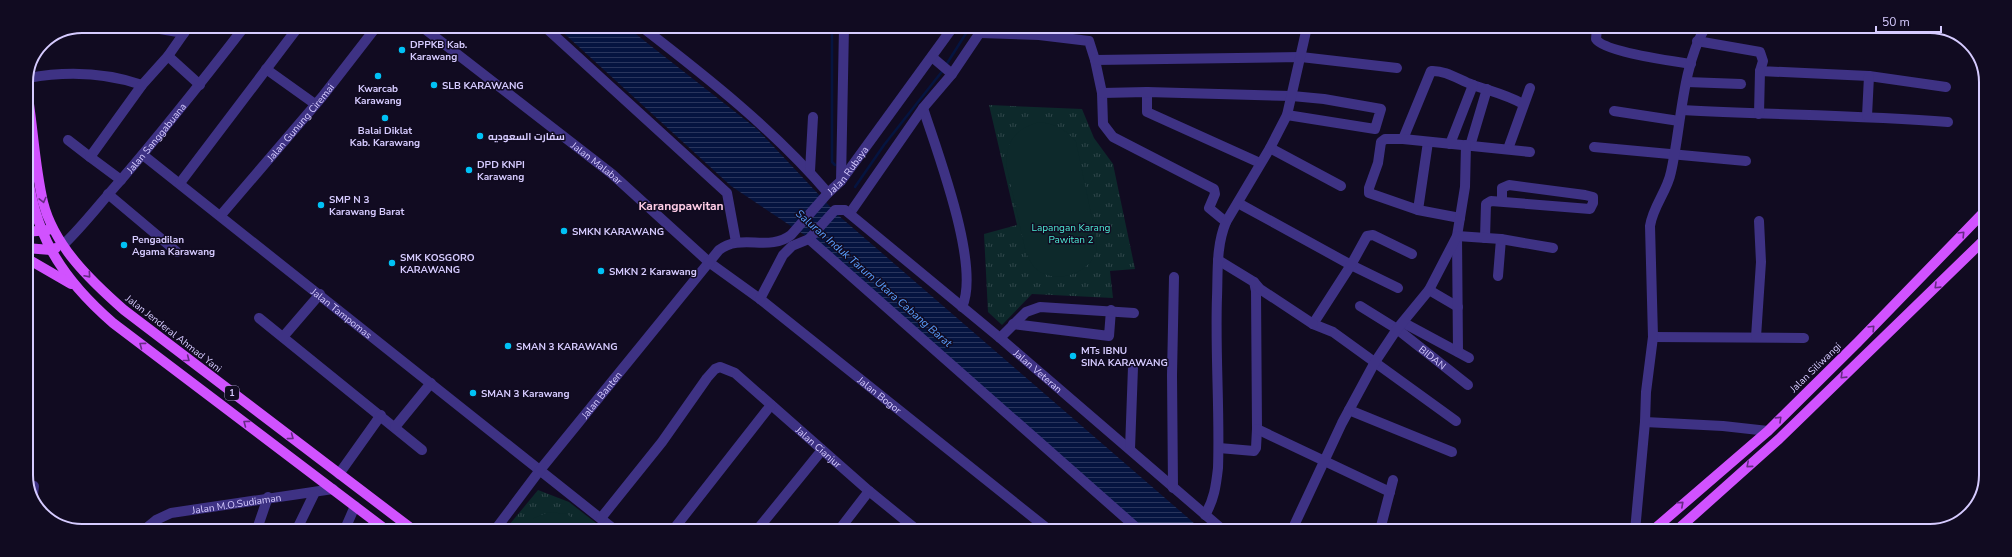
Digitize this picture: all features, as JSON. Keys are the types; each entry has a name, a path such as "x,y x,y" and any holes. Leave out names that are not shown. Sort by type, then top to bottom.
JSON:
{"main road":[{"name":"Jalan Jenderal Ahmad Yani","path":"33,139 44,203 55,229 63,245 99,287 124,310 404,524"},
{"name":"1","path":"33,207 42,232 51,250 73,284 113,323 378,524"},
{"name":"Jalan Siliwangi","path":"1660,524 1768,430 1858,342 1979,216"},
{"path":"33,232 42,232 55,229"},
{"path":"33,249 51,250 63,245"},
{"path":"1684,524 1779,439 1979,245"},
{"path":"33,262 73,284"}],"street":[{"path":"90,156 142,85 168,56 184,33"},
{"name":"Jalan Sanggabuana","path":"63,245 79,230 108,194 143,155 200,85 240,33"},
{"path":"180,183 266,69 291,33"},
{"name":"Jalan Gunung Ciremai","path":"221,215 315,104 371,33"},
{"name":"Jalan Malabar","path":"430,33 612,174 710,263"},
{"path":"552,33 727,194 736,242"},
{"path":"650,33 737,103 810,171 826,196"},
{"path":"841,181 844,33"},
{"name":"Jalan Rubaya","path":"710,263 719,250 727,244 736,242 774,243 786,240 796,231 841,181 934,60 949,33"},
{"path":"850,213 922,108 951,73 980,33"},
{"path":"1049,33 1089,41 1095,60 1102,93 1103,124 1108,132 1113,137 1214,189 1215,194 1210,208 1226,222"},
{"path":"1206,515 1212,504 1216,490 1219,448 1216,335 1218,260 1221,234 1226,222 1270,148 1287,115 1306,33"},
{"path":"1597,33 1596,39 1601,45 1623,51 1691,64"},
{"path":"1635,524 1645,422 1646,392 1653,336 1650,226 1652,213 1671,174 1687,82 1697,41 1702,33"},
{"path":"1697,41 1760,52 1764,61 1760,70 1759,114"},
{"path":"168,56 200,85"},
{"path":"1095,60 1301,57 1397,68"},
{"path":"934,60 951,73"},
{"path":"266,69 315,104"},
{"path":"1760,70 1869,76 1946,87"},
{"path":"1402,139 1431,71 1441,72 1523,104"},
{"path":"34,77 51,74 103,74 142,85"},
{"path":"1867,116 1869,76"},
{"path":"1687,82 1741,84"},
{"path":"1450,144 1472,85"},
{"path":"1508,149 1530,88"},
{"path":"1458,352 1457,236 1465,187 1468,146 1487,89"},
{"path":"1102,93 1147,92 1292,96 1324,99 1381,109 1375,129 1287,115"},
{"path":"1147,92 1147,112 1260,163"},
{"path":"922,108 951,195 958,221 967,280 967,291 962,307"},
{"path":"1682,110 1759,114 1867,116 1948,122"},
{"path":"1614,111 1679,121"},
{"path":"810,171 813,116"},
{"path":"1460,218 1418,210 1369,193 1368,191 1378,163 1381,142 1385,140 1402,139 1530,152"},
{"path":"68,140 121,180"},
{"path":"1418,210 1428,142"},
{"path":"1594,147 1746,161"},
{"path":"1270,148 1341,186"},
{"name":"Jalan Tampomas","path":"143,155 221,215 608,524"},
{"path":"1485,238 1486,204 1491,201 1590,208 1593,203 1592,197 1509,185 1502,188 1502,201"},
{"path":"108,194 177,252"},
{"path":"1238,202 1351,265 1398,288"},
{"name":"Jalan Rubaya","path":"760,299 783,255 792,246 809,239 835,210 845,210 850,213"},
{"name":"Jalan Veteran","path":"850,213 915,270 1000,338 1216,524"},
{"path":"1756,337 1761,262 1759,221"},
{"path":"1313,324 1351,265 1367,236 1370,235 1412,254"},
{"path":"1457,236 1501,239 1553,248"},
{"path":"1295,524 1324,460 1375,362 1400,326 1429,290 1457,236"},
{"path":"809,239 1132,524"},
{"path":"1498,276 1501,239"},
{"path":"1218,260 1254,282 1260,289 1313,324 1333,332 1456,421"},
{"name":"Jalan Bogor","path":"710,263 760,299 1041,524"},
{"name":"Jalan Banten","path":"500,524 540,470 710,263"},
{"path":"1173,488 1172,375 1174,277"},
{"path":"1219,448 1254,452 1256,448 1256,290 1254,282"},
{"path":"1429,290 1458,307"},
{"path":"283,337 320,294"},
{"path":"1360,306 1469,358"},
{"path":"1000,338 1026,312 1040,307 1111,310 1134,313"},
{"path":"1013,324 1109,336 1111,310"},
{"path":"259,318 422,450"},
{"name":"BIDAN","path":"1400,326 1468,384"},
{"path":"1653,336 1804,338"},
{"name":"Jalan Cianjur","path":"601,518 662,442 707,378 715,369 720,367 729,369 735,373 869,491 910,524"},
{"path":"1130,449 1133,367"},
{"path":"395,427 431,383"},
{"path":"678,524 771,405"},
{"path":"1349,410 1452,452"},
{"path":"339,474 381,416"},
{"path":"1645,422 1768,430"},
{"path":"1257,429 1390,492"},
{"path":"762,524 822,450"},
{"path":"1382,524 1393,480"},
{"name":"Jalan M.O.Sudiaman","path":"151,524 171,513 268,497 333,489"},
{"path":"843,524 869,491"},
{"path":"299,524 315,492"},
{"path":"259,524 268,497"},
{"path":"347,524 355,506"}],"green space":[{"name":"Lapangan Karang Pawitan 2","path":"989,105 1082,109 1094,138 1113,164 1135,269 1110,271 1113,298 1032,294 1002,325 988,312 984,234 1017,225"},
{"path":"1040,122 1061,128 1076,142 1097,242 1096,251 1090,262 1084,268 1068,276 1049,276 1041,273 1034,267 1026,253 1006,164 1008,148 1011,141 1019,131"},
{"path":"538,490 569,502 597,524 510,524"},
{"path":"549,512 567,514 580,524 528,524 534,518"}],"water":[{"name":"Saluran Induk Tarum Utara Cabang Barat","path":"564,33 635,33 757,129 838,215 1195,524 1138,524 818,244 731,186"}],"waterway":[{"path":"832,33 832,162 835,165"},
{"path":"946,65 966,33"},
{"path":"855,187 884,145 944,69"}],"place":[{"name":"DPPKB Kab. Karawang","path":"402,50"},
{"name":"Kwarcab Karawang","path":"378,76"},
{"name":"SLB KARAWANG","path":"434,85"},
{"name":"Balai Diklat Kab. Karawang","path":"385,118"},
{"name":"سفارت السعوديه","path":"480,136"},
{"name":"DPD KNPI Karawang","path":"469,170"},
{"name":"SMP N 3 Karawang Barat","path":"321,205"},
{"name":"SMKN KARAWANG","path":"564,231"},
{"name":"Pengadilan Agama Karawang","path":"124,245"},
{"name":"SMK KOSGORO KARAWANG","path":"392,263"},
{"name":"SMKN 2 Karawang","path":"601,271"},
{"name":"SMAN 3 KARAWANG","path":"508,346"},
{"name":"MTs IBNU SINA KARAWANG","path":"1073,356"},
{"name":"SMAN 3 Karawang","path":"473,393"}],"district":[{"name":"Karangpawitan","path":"681,206"}]}
